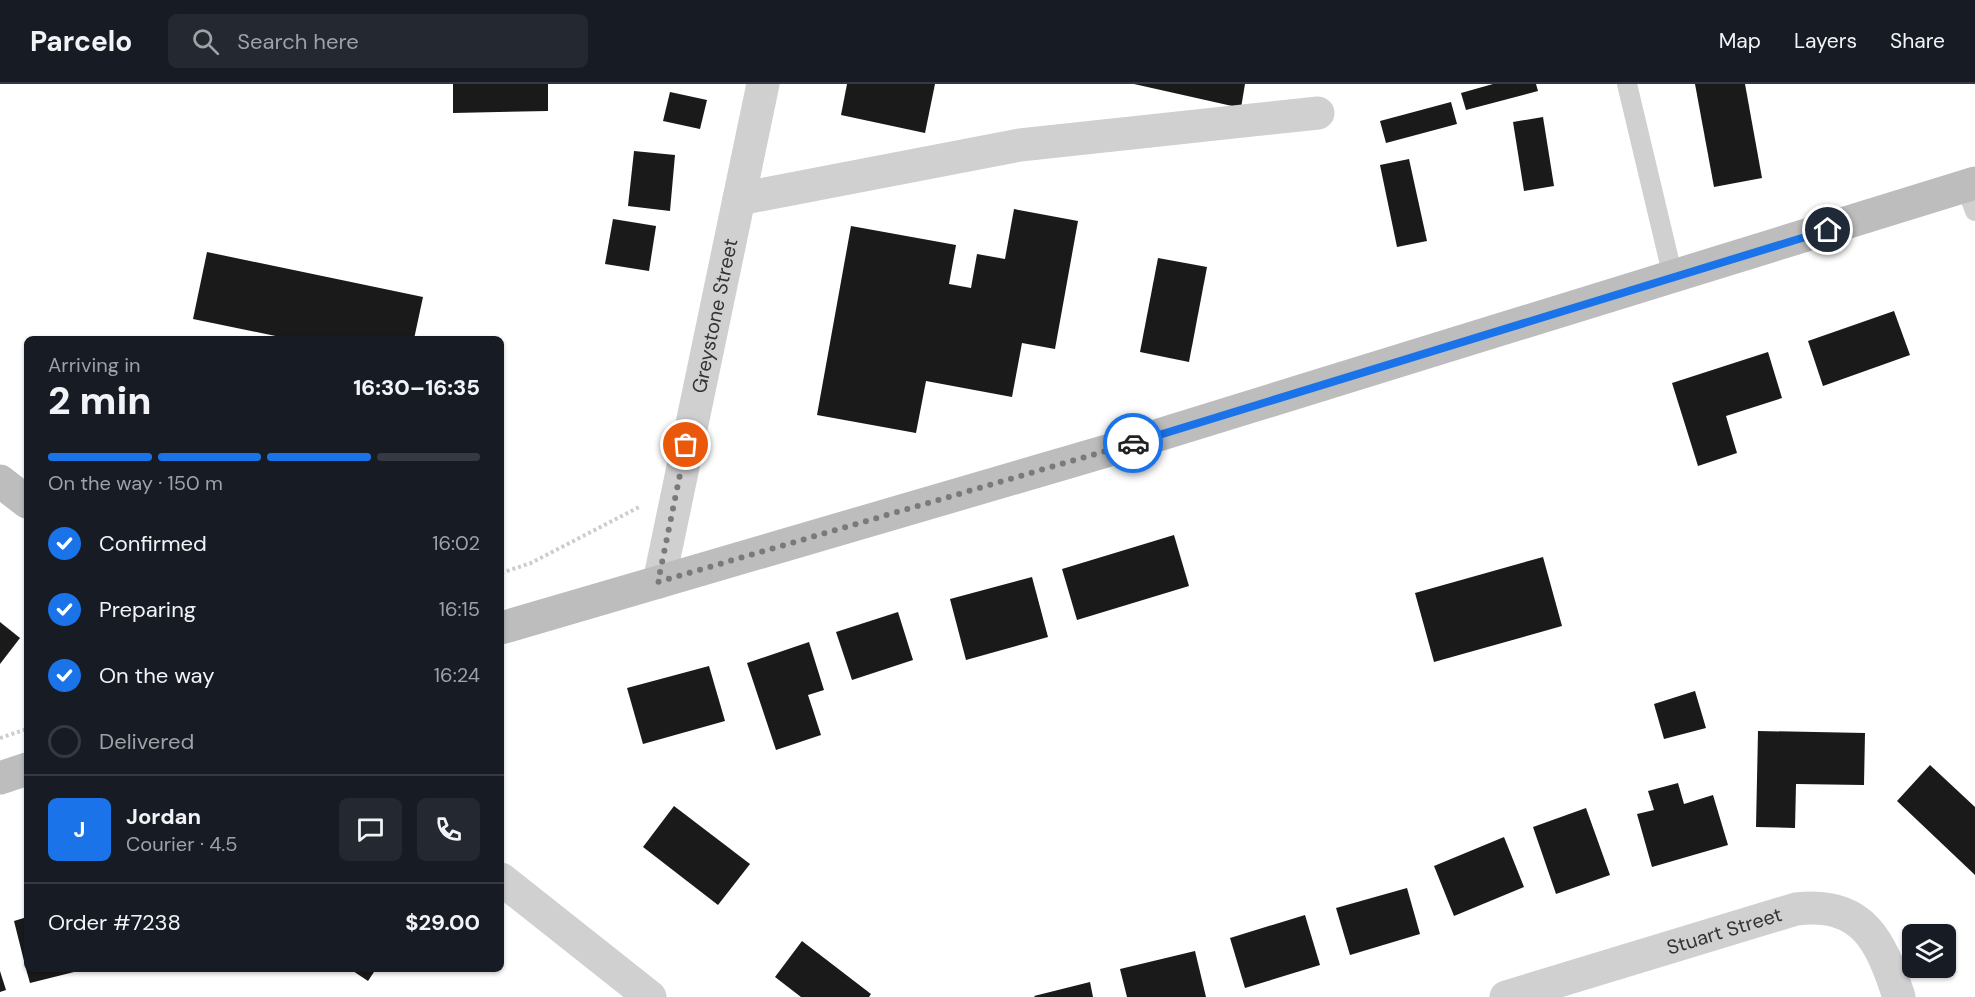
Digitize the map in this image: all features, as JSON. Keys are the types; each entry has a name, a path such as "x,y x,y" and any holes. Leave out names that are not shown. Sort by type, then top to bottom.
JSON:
{"street":[{"name":"Greystone Street","path":"658,582 763,84"},
{"path":"739,199 1020,145 1318,113"},
{"path":"504,627 1110,450 1672,277 1972,194"},
{"path":"0,480 24,500"},
{"path":"0,778 24,771"},
{"path":"504,881 650,997"},
{"name":"Stuart Street","path":"1506,997 1796,909 1811,908 1840,913 1865,928 1881,947 1899,997"}],"lane":[{"path":"1627,84 1672,277"}],"path":[{"path":"504,572 531,563 645,504"},
{"path":"0,738 24,730"}],"building":[{"path":"453,84 548,84 548,111 453,113"},
{"path":"847,84 935,84 925,133 841,115"},
{"path":"1134,84 1245,84 1241,108"},
{"path":"1493,84 1536,84 1538,91 1466,110 1461,93"},
{"path":"1695,84 1745,84 1762,178 1714,187"},
{"path":"670,92 707,100 700,129 663,121"},
{"path":"1451,102 1457,124 1386,143 1380,121"},
{"path":"1543,117 1554,186 1524,191 1513,122"},
{"path":"634,151 675,155 670,211 628,206"},
{"path":"1409,159 1427,241 1397,247 1380,165"},
{"path":"1014,209 1078,221 1055,349 1022,343 1012,397 926,381 916,433 817,415 851,226 956,245 949,284 971,288 977,254 1005,259"},
{"path":"613,219 656,226 649,271 605,264"},
{"path":"207,252 423,297 415,336 275,336 193,319"},
{"path":"1158,258 1207,267 1189,362 1140,352"},
{"path":"1894,311 1910,355 1823,386 1808,341"},
{"path":"1768,352 1782,398 1726,416 1737,453 1698,466 1672,383"},
{"path":"1174,535 1189,586 1077,620 1062,569"},
{"path":"1543,557 1562,626 1434,662 1415,593"},
{"path":"1032,577 1048,637 966,660 950,599"},
{"path":"898,612 913,660 852,680 836,632"},
{"path":"0,622 20,638 0,664"},
{"path":"809,642 824,690 808,695 821,735 776,750 747,663"},
{"path":"709,666 725,721 643,744 627,688"},
{"path":"1695,691 1706,728 1664,739 1654,704"},
{"path":"1758,731 1865,733 1864,785 1796,784 1795,828 1756,827"},
{"path":"1930,765 1975,807 1975,875 1897,801"},
{"path":"1678,783 1684,804 1713,795 1728,845 1652,867 1637,814 1654,810 1648,791"},
{"path":"674,806 750,864 718,905 643,847"},
{"path":"1586,808 1610,875 1556,894 1533,827"},
{"path":"1504,837 1524,887 1454,916 1434,866"},
{"path":"1407,888 1420,934 1350,955 1336,908"},
{"path":"1305,915 1320,965 1245,988 1230,938"},
{"path":"24,918 24,961 14,921"},
{"path":"802,941 871,994 869,997 801,997 775,977"},
{"path":"1195,951 1206,997 1127,997 1120,969"},
{"path":"0,971 6,990 0,992"},
{"path":"27,972 74,972 30,983"},
{"path":"354,972 374,972 368,981"},
{"path":"1090,982 1093,997 1034,996"}],"way so far":[{"path":"686,445 658,582 1133,443"}],"route":[{"path":"1133,443 1828,230"}]}
